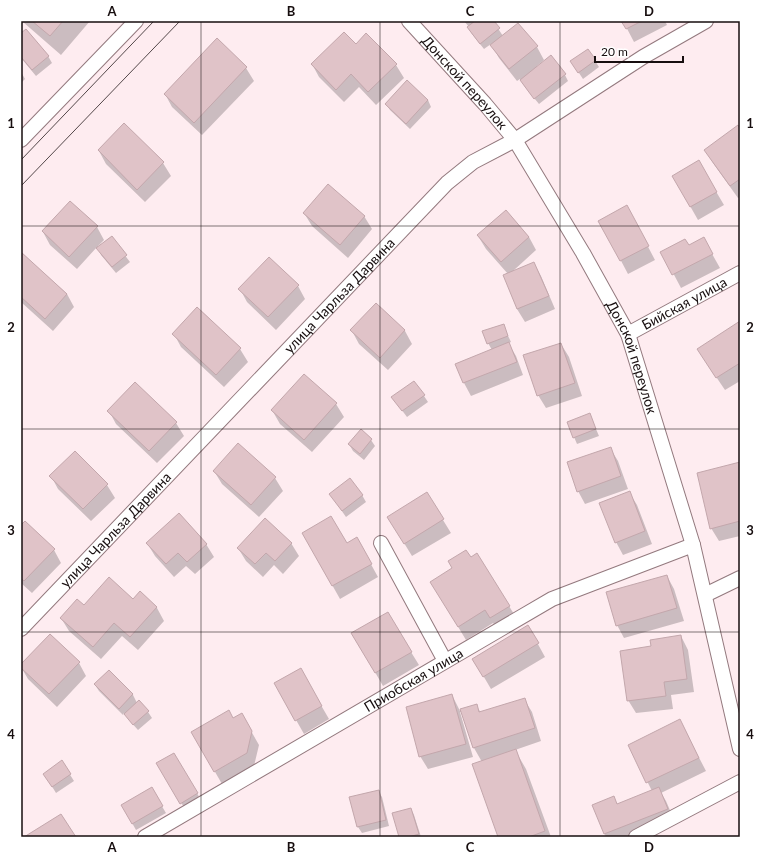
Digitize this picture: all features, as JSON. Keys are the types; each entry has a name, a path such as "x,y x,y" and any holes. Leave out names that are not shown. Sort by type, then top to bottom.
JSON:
{"lane":[{"path":"21,140 136,21"},
{"name":"Донской переулок","path":"409,21 486,104 515,140 583,254 628,334 693,545 740,749"},
{"name":"улица Чарльза Дарвина","path":"21,629 447,183 473,162 515,140 643,57 706,21"},
{"name":"Бийская улица","path":"628,334 740,273"},
{"path":"380,543 445,661"},
{"name":"Приобская улица","path":"145,837 552,599 693,545"},
{"path":"705,595 740,578"},
{"path":"636,837 740,782"}],"building":[{"path":"32,21 63,21 50,36"},
{"path":"475,21 494,21 500,28 480,44 467,27"},
{"path":"621,21 642,21 626,29"},
{"path":"518,23 538,46 509,69 490,45"},
{"path":"26,29 49,56 32,70 21,57 21,33"},
{"path":"344,32 356,44 366,33 397,64 368,92 351,74 336,90 311,64"},
{"path":"217,38 247,67 194,123 164,94"},
{"path":"588,49 596,60 578,73 570,61"},
{"path":"551,55 566,74 534,99 520,80"},
{"path":"407,80 428,100 406,124 385,104"},
{"path":"124,123 164,162 137,190 98,150"},
{"path":"738,125 740,129 740,179 730,186 704,150"},
{"path":"699,160 717,192 690,207 672,176"},
{"path":"328,184 365,216 340,245 303,213"},
{"path":"70,201 98,226 69,257 42,231"},
{"path":"627,205 649,246 620,261 598,221"},
{"path":"506,210 529,237 501,262 477,235"},
{"path":"112,236 127,255 112,267 96,248"},
{"path":"704,237 713,254 672,275 660,252 685,239 689,245"},
{"path":"21,252 67,294 45,319 21,297"},
{"path":"269,257 299,285 268,317 238,289"},
{"path":"534,262 549,296 517,309 503,275"},
{"path":"376,303 405,330 380,358 350,330"},
{"path":"197,307 241,348 216,375 172,334"},
{"path":"740,321 740,363 716,378 697,349"},
{"path":"504,324 508,336 487,344 482,331"},
{"path":"509,342 517,362 463,383 455,364"},
{"path":"561,343 575,383 537,396 523,355"},
{"path":"304,374 337,403 304,440 271,410"},
{"path":"414,381 425,395 402,411 391,397"},
{"path":"135,382 177,422 149,451 107,411"},
{"path":"590,413 596,429 573,438 567,422"},
{"path":"361,429 372,439 360,454 348,444"},
{"path":"238,443 276,477 251,505 213,471"},
{"path":"611,447 621,476 577,492 567,462"},
{"path":"75,451 108,484 83,509 49,476"},
{"path":"740,462 740,521 710,529 697,473"},
{"path":"350,478 363,495 342,511 329,494"},
{"path":"630,491 645,531 615,543 599,503"},
{"path":"427,492 444,519 404,544 387,517"},
{"path":"179,513 207,544 187,562 178,553 166,564 146,543"},
{"path":"331,516 347,543 357,537 372,564 332,586 302,533"},
{"path":"265,518 292,543 275,561 266,553 255,564 237,548"},
{"path":"25,521 55,549 24,581 21,578 21,525"},
{"path":"466,550 471,557 477,553 510,606 490,618 485,610 458,627 430,582 452,568 448,561"},
{"path":"667,575 677,608 616,626 606,592"},
{"path":"109,577 133,599 140,591 157,607 130,637 114,623 93,647 60,618 77,599 84,605"},
{"path":"388,612 412,652 375,673 351,633"},
{"path":"528,625 539,643 483,677 472,659"},
{"path":"50,634 80,662 49,694 21,668 21,664"},
{"path":"681,635 687,679 664,682 666,696 627,701 620,651 651,646 650,640"},
{"path":"301,668 322,706 295,721 274,683"},
{"path":"109,670 133,694 119,709 94,684"},
{"path":"452,694 466,744 419,757 406,707"},
{"path":"525,698 535,728 473,748 460,709 477,704 479,712"},
{"path":"139,700 149,711 133,725 124,714"},
{"path":"229,710 233,718 242,713 252,731 247,753 214,772 191,732"},
{"path":"680,719 699,758 646,783 628,745"},
{"path":"516,749 545,831 529,837 498,837 472,764"},
{"path":"174,753 198,793 180,804 156,763"},
{"path":"62,760 71,774 52,787 43,774"},
{"path":"152,787 163,806 132,824 121,805"},
{"path":"659,787 668,809 604,834 592,805 614,796 617,804"},
{"path":"379,790 386,820 357,827 349,797"},
{"path":"411,808 419,834 409,837 399,837 392,813"},
{"path":"61,814 76,837 24,837"}],"tram line":[{"path":"21,160 154,21"},
{"path":"21,186 180,21"}]}
